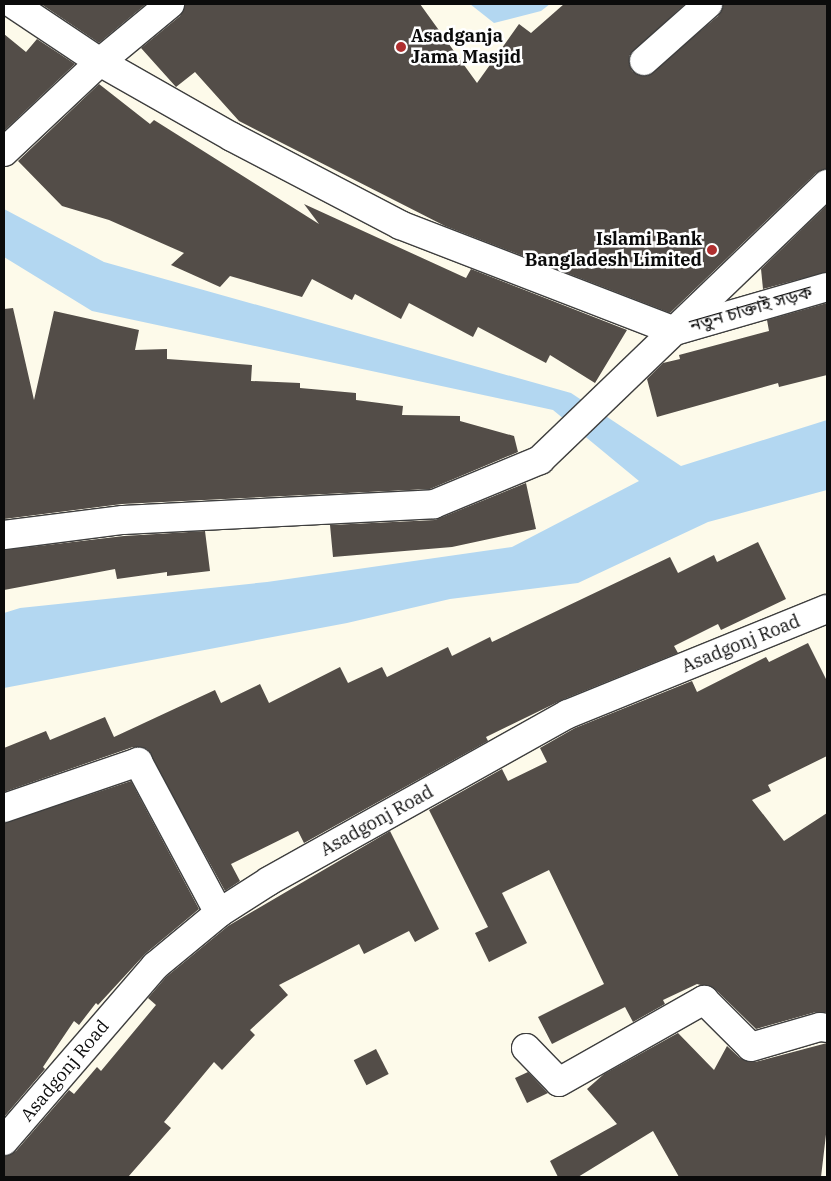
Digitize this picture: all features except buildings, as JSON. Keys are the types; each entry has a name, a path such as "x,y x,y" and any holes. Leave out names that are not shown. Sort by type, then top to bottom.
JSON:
{"street":[{"path":"13,4 100,62 232,137 400,225 674,332"},
{"path":"4,152 100,62 170,4"},
{"path":"644,61 708,4"},
{"path":"4,535 123,520 434,504 540,460 827,184"},
{"name":"নতুন চাক্তাই সড়ক","path":"674,332 827,287"},
{"name":"Asadgonj Road","path":"4,1141 155,966 219,913 269,881 568,714 827,609"},
{"path":"4,808 138,762 219,913"},
{"path":"526,1048 559,1082 704,1000 751,1047 820,1027 827,1028"}],"water":[{"path":"470,4 550,4 541,11 494,23"},
{"path":"4,209 104,262 571,393 681,466 827,420 827,490 708,522 578,583 450,599 347,623 4,688 4,613 20,608 267,582 512,547 639,481 553,410 92,311 4,257"}],"place":[{"name":"Asadganja Jama Masjid","path":"401,47"},
{"name":"Islami Bank Bangladesh Limited","path":"712,250"}]}
